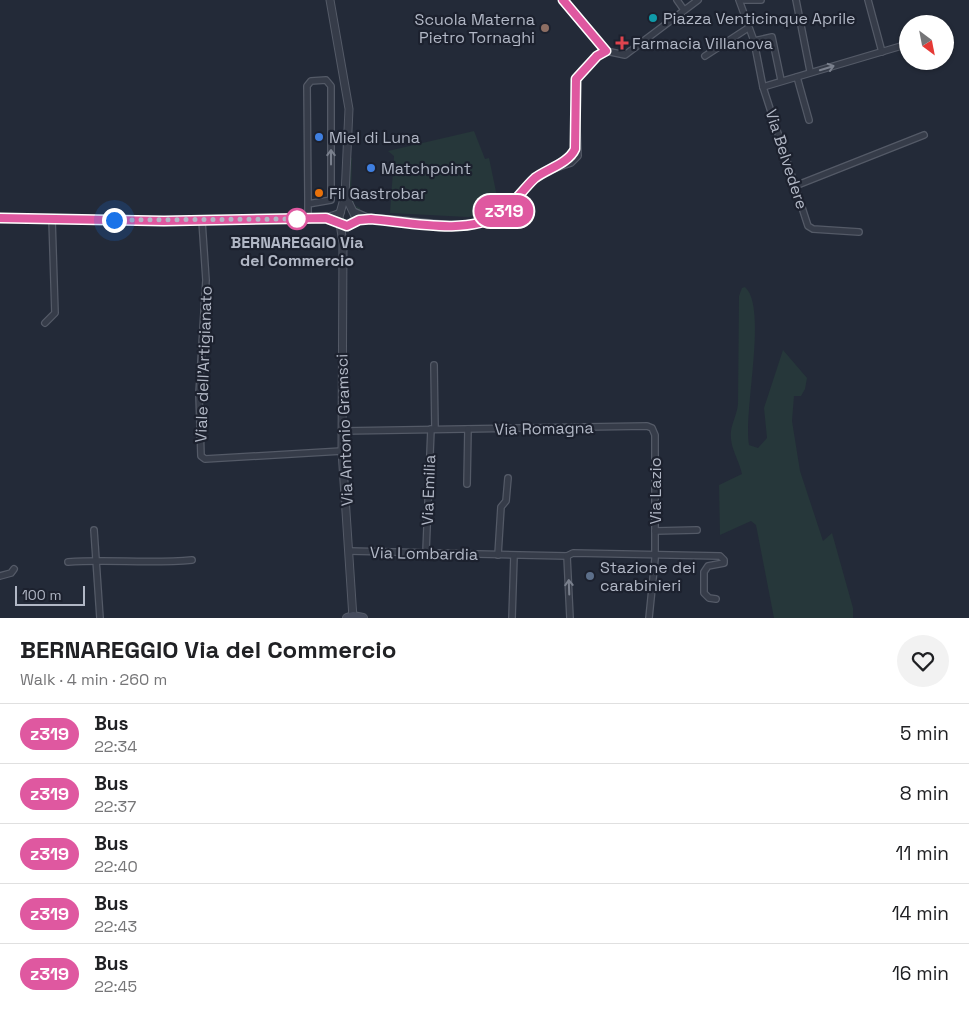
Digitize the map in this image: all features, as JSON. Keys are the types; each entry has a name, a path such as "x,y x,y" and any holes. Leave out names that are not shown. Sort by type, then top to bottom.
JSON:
{"main road":[{"path":"351,617 363,618"}],"street":[{"path":"330,0 349,109 345,195 339,217 341,222"},
{"path":"563,0 606,51"},
{"path":"677,0 684,10"},
{"path":"0,218 202,221 326,218 341,222 346,226 371,219 457,226 481,222 503,211 542,173 575,160 579,152 574,90 576,79 597,56 606,51 626,54 698,0"},
{"name":"Via Belvedere","path":"739,0 754,41 764,87 808,226 813,229 859,232"},
{"path":"744,0 761,0"},
{"path":"796,0 810,71"},
{"path":"868,0 882,52"},
{"path":"705,56 748,28"},
{"path":"754,41 772,37 781,80"},
{"path":"764,87 899,47"},
{"path":"797,77 809,120"},
{"path":"308,204 331,200 331,86 326,80 311,81 307,86 308,219"},
{"path":"795,186 924,135"},
{"path":"345,195 356,216 353,224"},
{"path":"326,218 348,208 371,219"},
{"path":"45,322 55,313 52,219"},
{"name":"Viale dell'Artigianato","path":"202,221 206,280 199,394 201,456 205,459 342,451"},
{"name":"Via Antonio Gramsci","path":"341,222 343,242 342,451 349,551 351,617"},
{"name":"Via Antonio Gramsci","path":"343,242 353,224"},
{"path":"433,429 434,365"},
{"name":"Via Romagna","path":"342,431 647,426 652,428"},
{"name":"Via Lazio","path":"649,618 655,555 654,435 652,428"},
{"name":"Via Emilia","path":"426,552 433,429"},
{"path":"467,484 468,430"},
{"name":"Via Lombardia","path":"498,555 501,507 506,501 508,478"},
{"path":"94,530 100,618"},
{"path":"655,531 697,530"},
{"name":"Via Lombardia","path":"349,551 514,556 567,556 573,553 723,557 724,563 721,565 710,565 705,568 704,593 709,598 716,599"},
{"path":"512,618 514,556"},
{"path":"567,556 570,618"},
{"path":"68,562 95,560 166,562 192,560"},
{"path":"0,576 11,573 14,569"}],"shaded area":[{"path":"474,131 485,159 489,158 499,206 483,214 468,217 390,213 394,156 388,151"},
{"path":"350,158 352,158 351,199 354,200 354,205 360,208 360,211 354,206 349,195"},
{"path":"745,287 752,298 755,337 749,409 749,445 758,448 767,438 764,408 783,350 807,378 805,389 801,396 794,396 792,421 800,471 823,541 832,533 853,608 853,618 774,618 756,525 751,521 720,535 719,485 742,474 731,437 738,404 739,296 742,288"}],"bus line":[{"name":"z319","path":"0,218 164,221 326,218 337,220 347,226 362,219 457,226 476,224 489,220 507,208 532,181 552,166 570,157 574,152 577,143 574,90 576,77 597,56 606,51 563,0"}],"place":[{"name":"Piazza Venticinque Aprile","path":"653,18"},
{"name":"Scuola Materna Pietro Tornaghi","path":"545,28"},
{"name":"Farmacia Villanova","path":"622,43"},
{"name":"Miel di Luna","path":"319,137"},
{"name":"Matchpoint","path":"371,168"},
{"name":"Fil Gastrobar","path":"319,193"},
{"name":"BERNAREGGIO Via del Commercio","path":"297,219"},
{"name":"Stazione dei carabinieri","path":"590,576"}],"route":[{"path":"114,220 297,219"}]}
